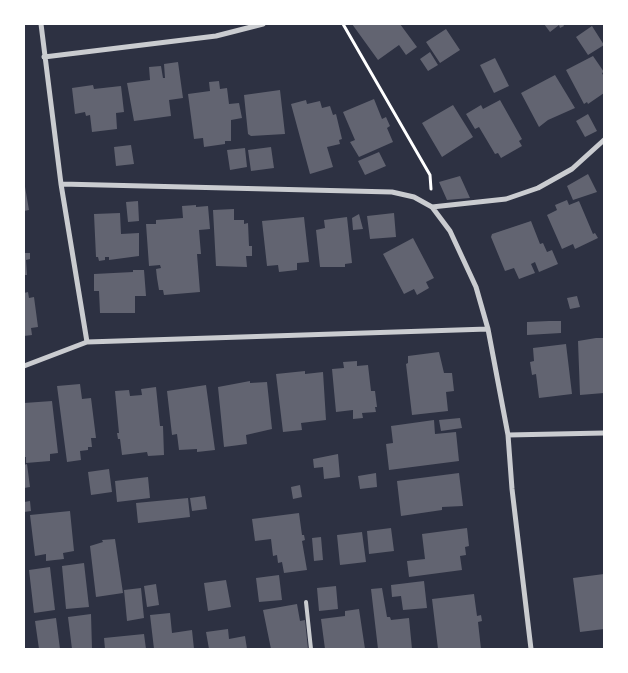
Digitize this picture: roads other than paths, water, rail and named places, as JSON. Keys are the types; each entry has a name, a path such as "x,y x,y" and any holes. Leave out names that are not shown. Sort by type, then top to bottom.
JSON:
{"street":[{"path":"41,24 61,184 87,342"},
{"path":"44,56 216,36 263,24"},
{"path":"432,207 506,199 538,188 572,169 604,140"},
{"path":"61,184 392,192 414,197 432,207 450,231 476,287 488,329 508,435 512,489 531,649"},
{"path":"24,366 87,342 488,329"},
{"path":"508,435 604,433"}],"lane":[{"path":"306,602 311,649"}]}
